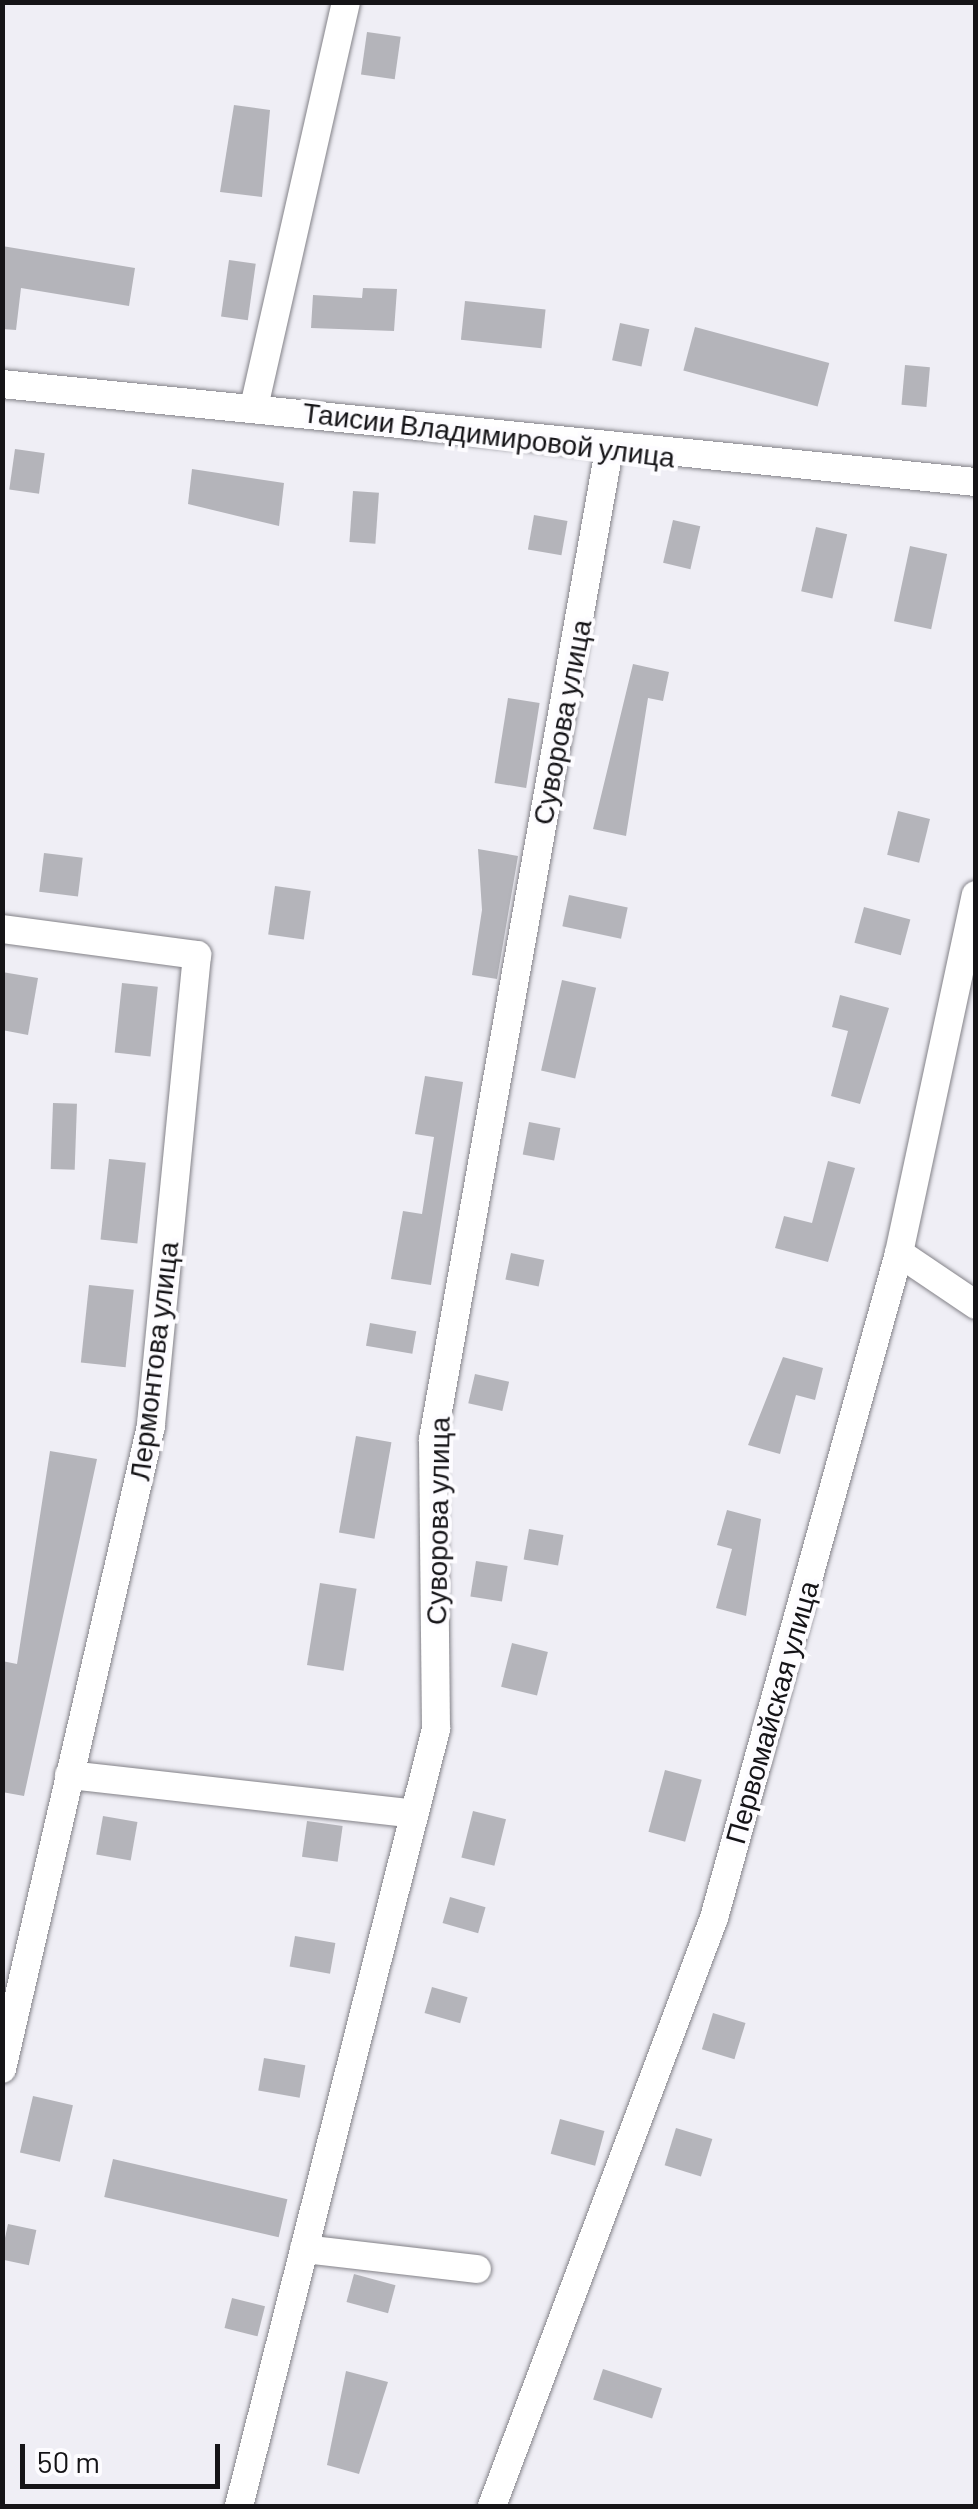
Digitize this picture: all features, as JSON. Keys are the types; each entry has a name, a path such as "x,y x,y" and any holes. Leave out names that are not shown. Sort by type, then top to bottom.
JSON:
{"street":[{"path":"254,406 346,2"},
{"name":"Таисии Владимировой улица","path":"2,384 254,406 609,450 976,482"},
{"name":"Суворова улица","path":"240,2506 436,1729 433,1439 609,450"},
{"name":"Первомайская улица","path":"492,2506 714,1918 899,1253 976,894"},
{"name":"Лермонтова улица","path":"2,929 197,955 151,1426 2,2069"},
{"path":"899,1253 976,1305"},
{"path":"70,1775 414,1814"},
{"path":"304,2249 477,2269"}],"building":[{"path":"367,32 401,37 395,79 361,75"},
{"path":"234,105 270,110 262,197 220,192"},
{"path":"2,246 135,268 129,306 21,288 16,330 2,329"},
{"path":"229,260 256,264 248,320 221,316"},
{"path":"363,288 397,289 394,331 311,328 313,295 362,298"},
{"path":"465,301 546,309 541,348 461,340"},
{"path":"620,323 649,329 641,366 612,360"},
{"path":"695,327 829,363 818,406 683,370"},
{"path":"905,365 930,367 926,407 902,405"},
{"path":"15,449 45,453 39,494 9,490"},
{"path":"192,469 284,483 279,526 188,504"},
{"path":"353,491 379,493 375,544 349,542"},
{"path":"534,515 567,521 561,555 528,549"},
{"path":"673,520 700,526 690,569 663,563"},
{"path":"816,527 847,534 832,599 801,591"},
{"path":"910,546 947,554 931,629 894,621"},
{"path":"633,664 669,672 663,701 648,698 626,836 593,829"},
{"path":"508,698 540,703 526,788 495,783"},
{"path":"898,811 930,819 919,863 887,855"},
{"path":"478,849 518,856 497,979 472,975 482,910"},
{"path":"44,853 83,858 78,896 39,892"},
{"path":"275,886 311,891 304,940 268,935"},
{"path":"569,895 628,907 621,939 562,926"},
{"path":"864,907 910,919 901,955 854,943"},
{"path":"2,972 38,978 28,1035 2,1030"},
{"path":"562,980 596,988 575,1078 541,1071"},
{"path":"122,983 158,987 150,1056 115,1053"},
{"path":"840,995 889,1008 860,1104 831,1096 848,1031 832,1027"},
{"path":"425,1076 463,1082 431,1285 391,1279 403,1211 422,1214 434,1137 415,1134"},
{"path":"53,1103 77,1104 75,1170 51,1169"},
{"path":"529,1122 560,1128 554,1160 523,1154"},
{"path":"109,1159 146,1163 137,1243 101,1240"},
{"path":"828,1161 855,1168 828,1262 775,1248 784,1216 812,1223"},
{"path":"511,1253 544,1260 539,1286 505,1279"},
{"path":"89,1285 134,1290 126,1367 81,1363"},
{"path":"370,1323 416,1331 412,1354 366,1346"},
{"path":"783,1357 823,1368 815,1400 796,1395 780,1454 748,1445"},
{"path":"475,1374 509,1382 502,1411 468,1403"},
{"path":"356,1436 391,1442 374,1539 339,1533"},
{"path":"50,1451 97,1459 24,1796 2,1792 2,1661 17,1664"},
{"path":"727,1510 761,1519 746,1616 716,1608 732,1549 717,1545"},
{"path":"529,1529 563,1535 558,1566 524,1560"},
{"path":"476,1561 508,1566 502,1602 470,1597"},
{"path":"320,1583 357,1589 344,1671 307,1665"},
{"path":"512,1643 548,1652 537,1696 501,1687"},
{"path":"665,1770 702,1780 685,1842 648,1832"},
{"path":"473,1811 506,1819 494,1866 461,1858"},
{"path":"103,1816 137,1822 131,1860 96,1854"},
{"path":"307,1821 343,1826 338,1862 302,1857"},
{"path":"450,1897 486,1907 478,1933 443,1923"},
{"path":"295,1936 335,1943 330,1974 290,1967"},
{"path":"432,1987 468,1997 460,2023 425,2013"},
{"path":"713,2013 746,2023 734,2059 702,2049"},
{"path":"264,2058 305,2065 300,2098 258,2090"},
{"path":"33,2096 73,2105 60,2162 20,2153"},
{"path":"560,2119 604,2131 595,2166 551,2154"},
{"path":"676,2128 712,2139 701,2176 665,2165"},
{"path":"113,2159 287,2199 279,2237 104,2197"},
{"path":"8,2224 36,2230 29,2265 2,2260"},
{"path":"354,2274 396,2285 388,2313 346,2302"},
{"path":"232,2298 265,2306 257,2336 225,2328"},
{"path":"603,2369 662,2388 652,2419 593,2399"},
{"path":"346,2371 388,2382 359,2474 327,2465"}]}
